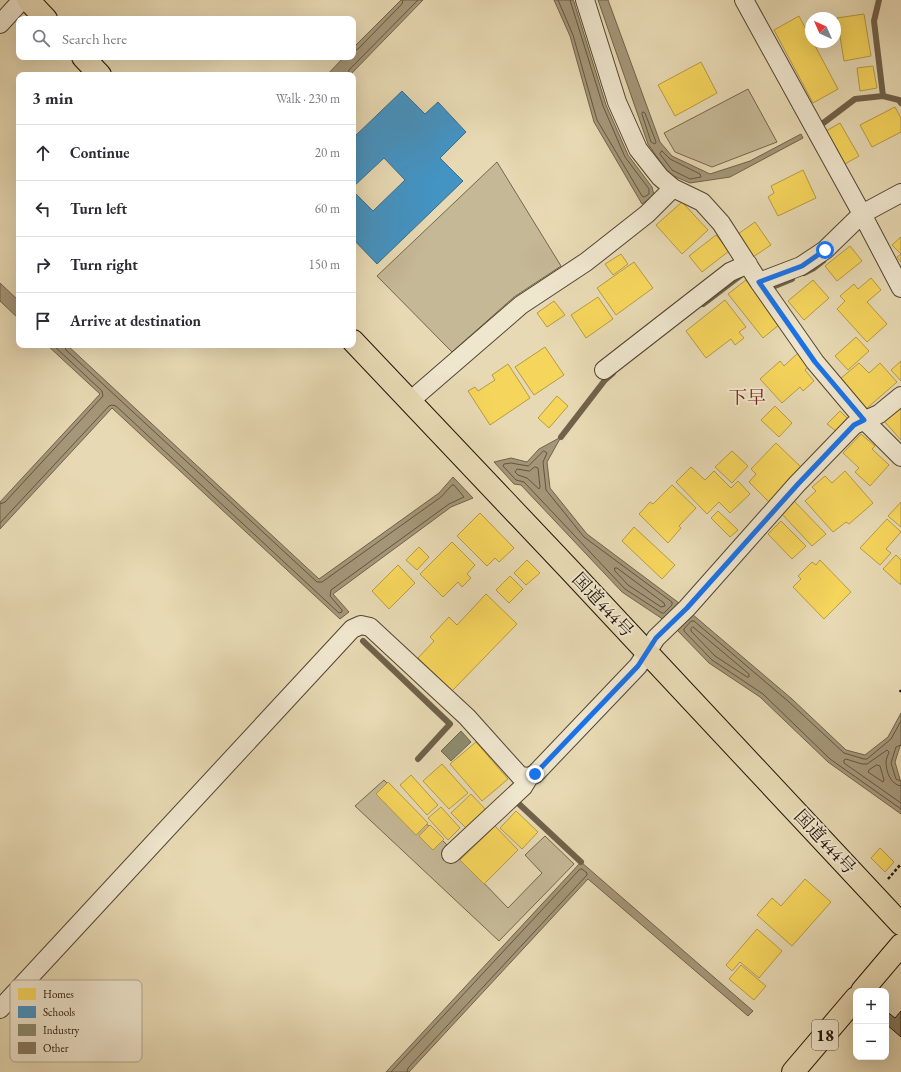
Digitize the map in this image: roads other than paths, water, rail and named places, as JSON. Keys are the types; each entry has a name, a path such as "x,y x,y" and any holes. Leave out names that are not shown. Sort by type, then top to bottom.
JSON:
{"main road":[{"path":"28,0 43,16"},
{"path":"86,60 97,72"},
{"name":"国道444号","path":"356,344 647,652 901,924"},
{"path":"865,988 901,945"},
{"name":"18","path":"793,1072 853,1002"}],"street":[{"path":"0,24 22,0"},
{"path":"585,0 617,102 638,149 660,177 673,188 702,202 721,223 759,282 815,362 864,420 901,457"},
{"path":"744,0 901,288"},
{"path":"410,401 521,305 586,262 647,214 673,188"},
{"path":"759,282 802,266 825,250 862,214 901,193"},
{"path":"604,370 730,272 748,264"},
{"path":"451,854 523,787 528,778 535,774 632,672 656,638 687,608 798,484 854,425 879,414 901,396"},
{"path":"27,980 352,629 361,625 370,627 467,717 520,776 528,778"},
{"path":"0,1009 10,998"}],"water":[{"path":"401,0 423,0 353,72 330,72 341,60 356,60 356,45"},
{"path":"554,0 573,0 574,2 606,105 628,155 652,187 654,195 642,204 594,122 570,36"},
{"path":"598,0 608,0 660,142 672,156 710,174 750,161 801,134 803,138 730,177 690,183 669,174 648,144"},
{"path":"0,283 16,298 16,316 0,301"},
{"path":"50,348 70,348 319,579 439,493 453,477 473,498 451,507 333,594 349,612 340,619 112,408 0,529 0,502 100,394"},
{"path":"561,437 547,462 550,488 587,534 679,603 664,620 622,592 521,485 514,484 494,462 511,458 527,462 539,449"},
{"path":"692,614 792,699 846,750 865,755 888,737 901,713 901,743 895,762 901,783 901,814 828,762 760,697 709,663 677,630"},
{"path":"581,862 753,1011 748,1016 588,879 409,1072 386,1072"}],"waterway":[{"path":"879,0 874,21 883,96"},
{"path":"822,124 855,99 883,96 899,100 901,103"},
{"path":"804,273 823,261"},
{"path":"703,304 741,275"},
{"path":"775,286 792,279"},
{"path":"561,437 605,380 613,373"},
{"path":"363,641 450,724 418,759"},
{"path":"519,804 581,862"}],"district":[{"name":"下早","path":"747,397"}]}
